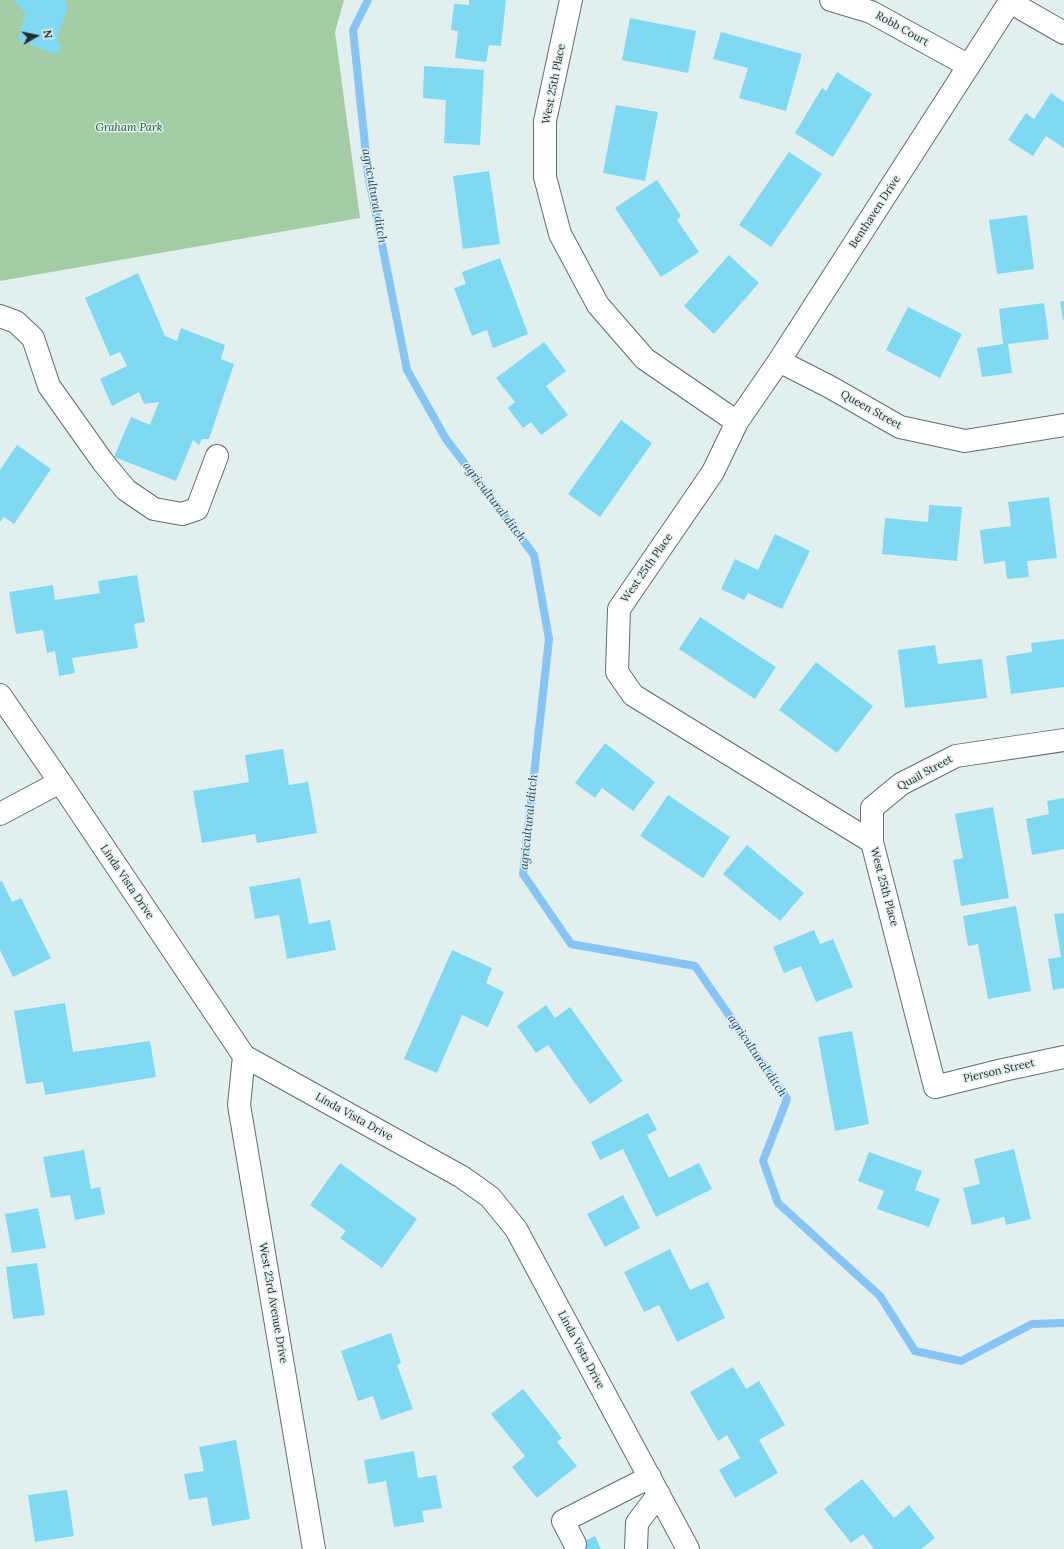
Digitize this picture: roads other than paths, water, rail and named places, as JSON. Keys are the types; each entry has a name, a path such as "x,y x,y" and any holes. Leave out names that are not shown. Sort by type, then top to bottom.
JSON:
{"street":[{"name":"West 25th Place","path":"571,0 545,121 546,177 560,234 598,305 645,359 737,422 713,472 619,609 617,672 633,695 872,842 935,1087"},
{"name":"Robb Court","path":"831,0 871,12 969,66"},
{"name":"Benthaven Drive","path":"737,422 779,361 1010,1"},
{"path":"1010,1 1064,33"},
{"path":"0,316 16,322 33,338 49,386 103,462 126,490 154,509 182,514 197,509 217,456"},
{"name":"Queen Street","path":"779,361 830,387 900,427 965,441 1064,425"},
{"name":"Linda Vista Drive","path":"0,695 244,1056 462,1177 490,1197 516,1229 655,1485 688,1549"},
{"name":"Quail Street","path":"872,842 872,808 901,784 956,756 1064,740"},
{"path":"0,814 60,782"},
{"name":"West 23rd Avenue Drive","path":"244,1056 239,1105 314,1549"},
{"name":"Pierson Street","path":"935,1087 1064,1057"},
{"path":"575,1544 563,1521 655,1485"},
{"path":"636,1549 637,1523 655,1485"}],"waterway":[{"name":"agricultural ditch","path":"368,0 353,30 368,174 407,370 446,439 534,555 549,639 523,874 571,944 695,966 787,1099 763,1161 778,1203 880,1296 915,1351 961,1361 1032,1324 1064,1323"}],"park label":[{"name":"Graham Park","path":"129,128"}]}
